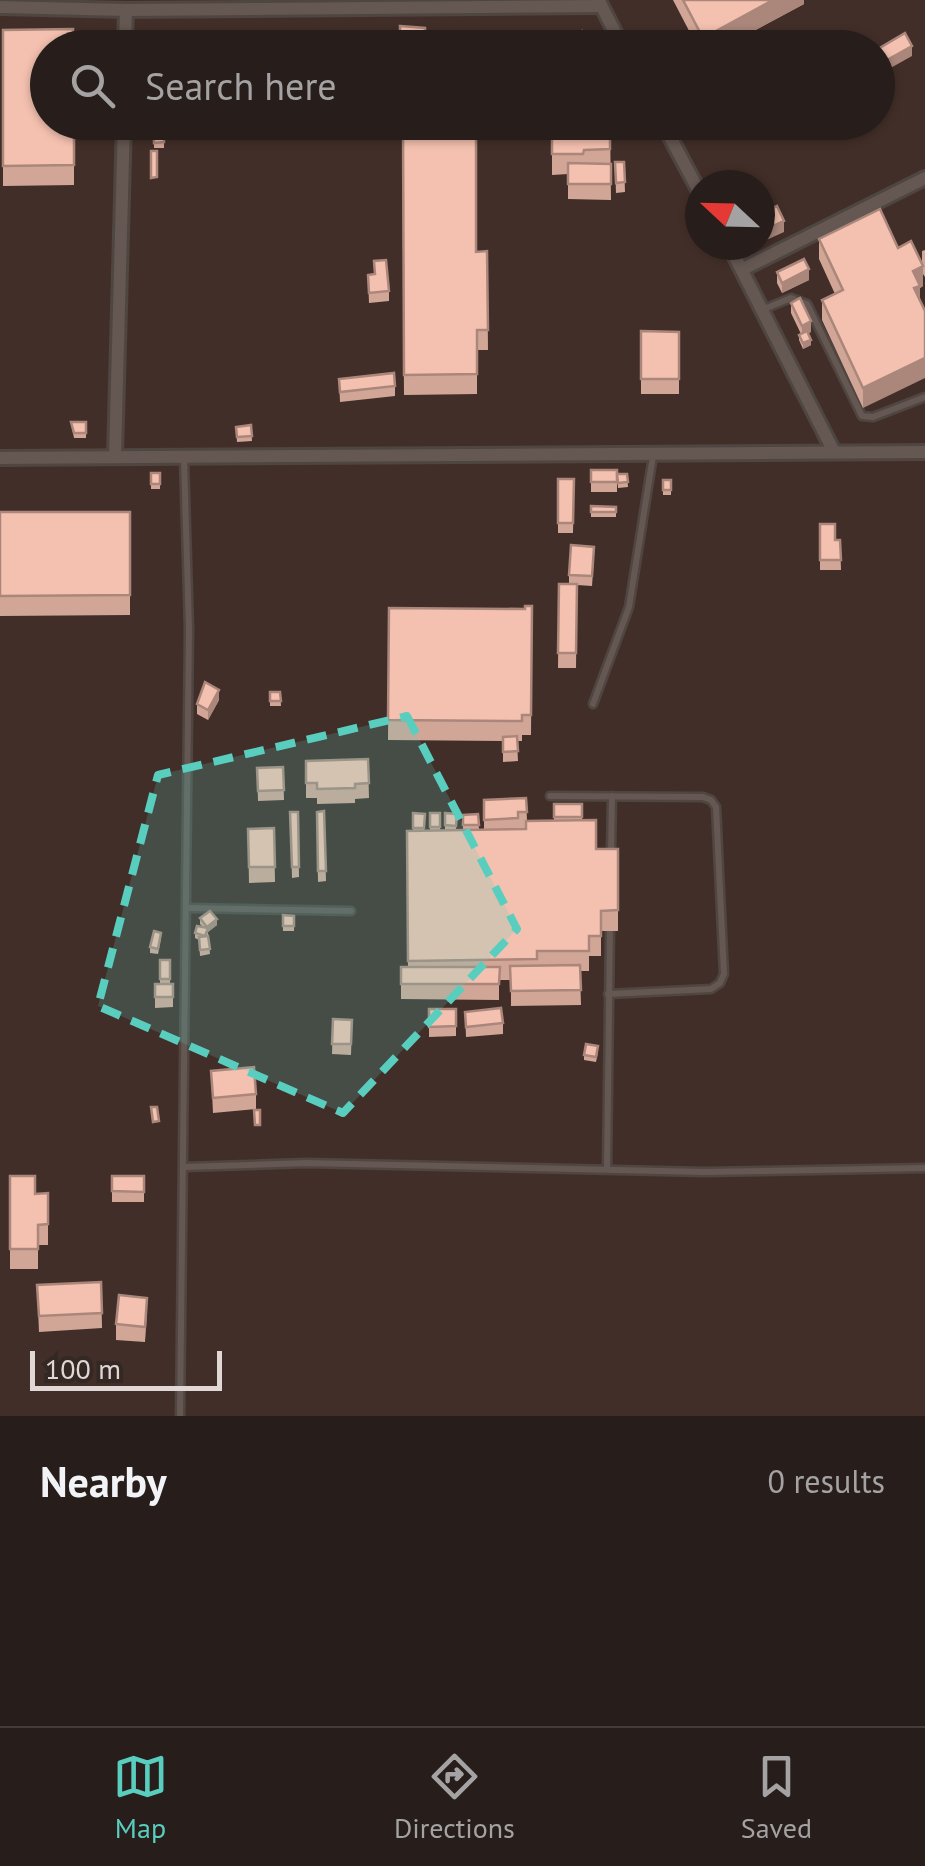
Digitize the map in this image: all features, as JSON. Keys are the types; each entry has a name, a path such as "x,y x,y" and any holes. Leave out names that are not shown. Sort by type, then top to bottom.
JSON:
{"street":[{"path":"0,6 126,10 600,3 614,30"},
{"path":"125,30 126,10"},
{"path":"115,456 124,140"},
{"path":"672,140 688,170"},
{"path":"742,269 925,178"},
{"path":"737,260 834,452"},
{"path":"0,458 925,452"}],"lane":[{"path":"764,309 791,298 807,304 862,416 873,418 925,397"},
{"path":"593,704 629,606 653,454"},
{"path":"180,1416 190,629 184,458"},
{"path":"611,855 612,795"},
{"path":"550,796 703,797 716,807 724,974 720,983 711,988 608,994"},
{"path":"188,908 351,911"},
{"path":"607,1170 610,914"},
{"path":"185,1167 306,1163 704,1172 925,1168"}],"highlighted area":[{"path":"407,716 517,929 343,1113 98,1006 158,775"}],"shaded area":[{"path":"0,0 925,0 925,1416 0,1416"}],"building":[{"path":"683,0 773,0 718,30 699,30"},
{"path":"400,26 425,28 425,30 400,30"},
{"path":"73,29 30,30 30,140 74,140 74,165 3,166 3,30"},
{"path":"905,33 912,46 895,56 895,39"},
{"path":"403,140 476,140 476,252 487,251 488,330 477,330 477,374 404,375"},
{"path":"552,140 610,140 610,149 552,154"},
{"path":"151,151 157,151 157,177 151,178"},
{"path":"615,162 624,162 625,182 616,183"},
{"path":"568,163 611,164 611,184 568,184"},
{"path":"775,207 784,221 775,225"},
{"path":"880,209 898,248 911,241 923,266 913,271 920,286 914,288 925,311 925,358 863,388 822,300 843,290 819,239"},
{"path":"804,259 809,269 782,283 777,272"},
{"path":"386,260 389,291 369,293 368,275 375,274 374,261"},
{"path":"800,298 811,321 802,326 791,303"},
{"path":"641,331 679,332 679,379 641,379"},
{"path":"807,331 811,340 803,343 799,335"},
{"path":"394,373 395,386 340,392 339,379"},
{"path":"71,422 86,422 86,433 74,433"},
{"path":"251,425 252,436 237,437 236,427"},
{"path":"591,470 617,470 617,482 591,482"},
{"path":"151,473 160,473 160,484 151,484"},
{"path":"617,474 627,474 628,482 618,483"},
{"path":"558,479 574,479 573,523 558,523"},
{"path":"663,480 671,480 671,490 663,490"},
{"path":"591,506 616,507 616,512 591,512"},
{"path":"0,512 130,512 130,595 0,596"},
{"path":"820,524 835,524 841,560 820,560"},
{"path":"571,545 594,547 592,576 569,575"},
{"path":"559,584 577,584 576,653 558,653"},
{"path":"532,606 531,715 522,715 522,721 388,720 389,608"},
{"path":"205,682 219,690 208,710 197,704"},
{"path":"270,692 280,692 281,701 270,701"},
{"path":"517,736 518,751 503,752 503,737"},
{"path":"368,759 369,783 355,784 355,788 317,789 317,783 306,783 306,761"},
{"path":"283,767 284,790 258,791 257,768"},
{"path":"526,798 527,812 518,812 518,818 484,820 484,800"},
{"path":"554,804 582,804 582,817 554,817"},
{"path":"324,811 326,871 318,871 317,812"},
{"path":"290,812 298,812 299,867 292,867"},
{"path":"413,813 425,814 424,828 413,828"},
{"path":"430,813 440,813 440,827 430,827"},
{"path":"445,813 457,814 456,826 445,825"},
{"path":"478,814 479,825 463,825 463,815"},
{"path":"596,820 596,849 618,849 618,910 601,911 601,936 589,936 589,951 537,951 537,959 408,961 407,831 526,829 526,821"},
{"path":"274,828 275,867 249,867 248,829"},
{"path":"210,911 217,919 207,927 200,918"},
{"path":"283,915 294,916 294,926 283,926"},
{"path":"197,926 208,928 205,936 195,933"},
{"path":"154,931 161,933 158,949 150,947"},
{"path":"208,936 210,949 200,950 199,937"},
{"path":"160,960 170,960 170,979 160,979"},
{"path":"580,965 581,990 511,991 510,966"},
{"path":"401,967 500,967 499,984 401,984"},
{"path":"155,984 173,984 173,997 155,997"},
{"path":"501,1008 503,1023 466,1027 465,1012"},
{"path":"429,1009 456,1009 456,1026 429,1027"},
{"path":"333,1019 352,1020 351,1044 332,1044"},
{"path":"586,1044 598,1046 596,1057 584,1055"},
{"path":"254,1067 256,1094 213,1098 211,1071"},
{"path":"151,1107 157,1107 159,1121 153,1122"},
{"path":"254,1110 260,1110 260,1125 255,1125"},
{"path":"10,1176 35,1176 35,1194 48,1193 48,1224 38,1225 38,1249 10,1249"},
{"path":"112,1176 144,1176 144,1192 112,1191"},
{"path":"101,1282 102,1313 39,1316 37,1285"},
{"path":"119,1295 147,1298 145,1327 116,1324"}]}
